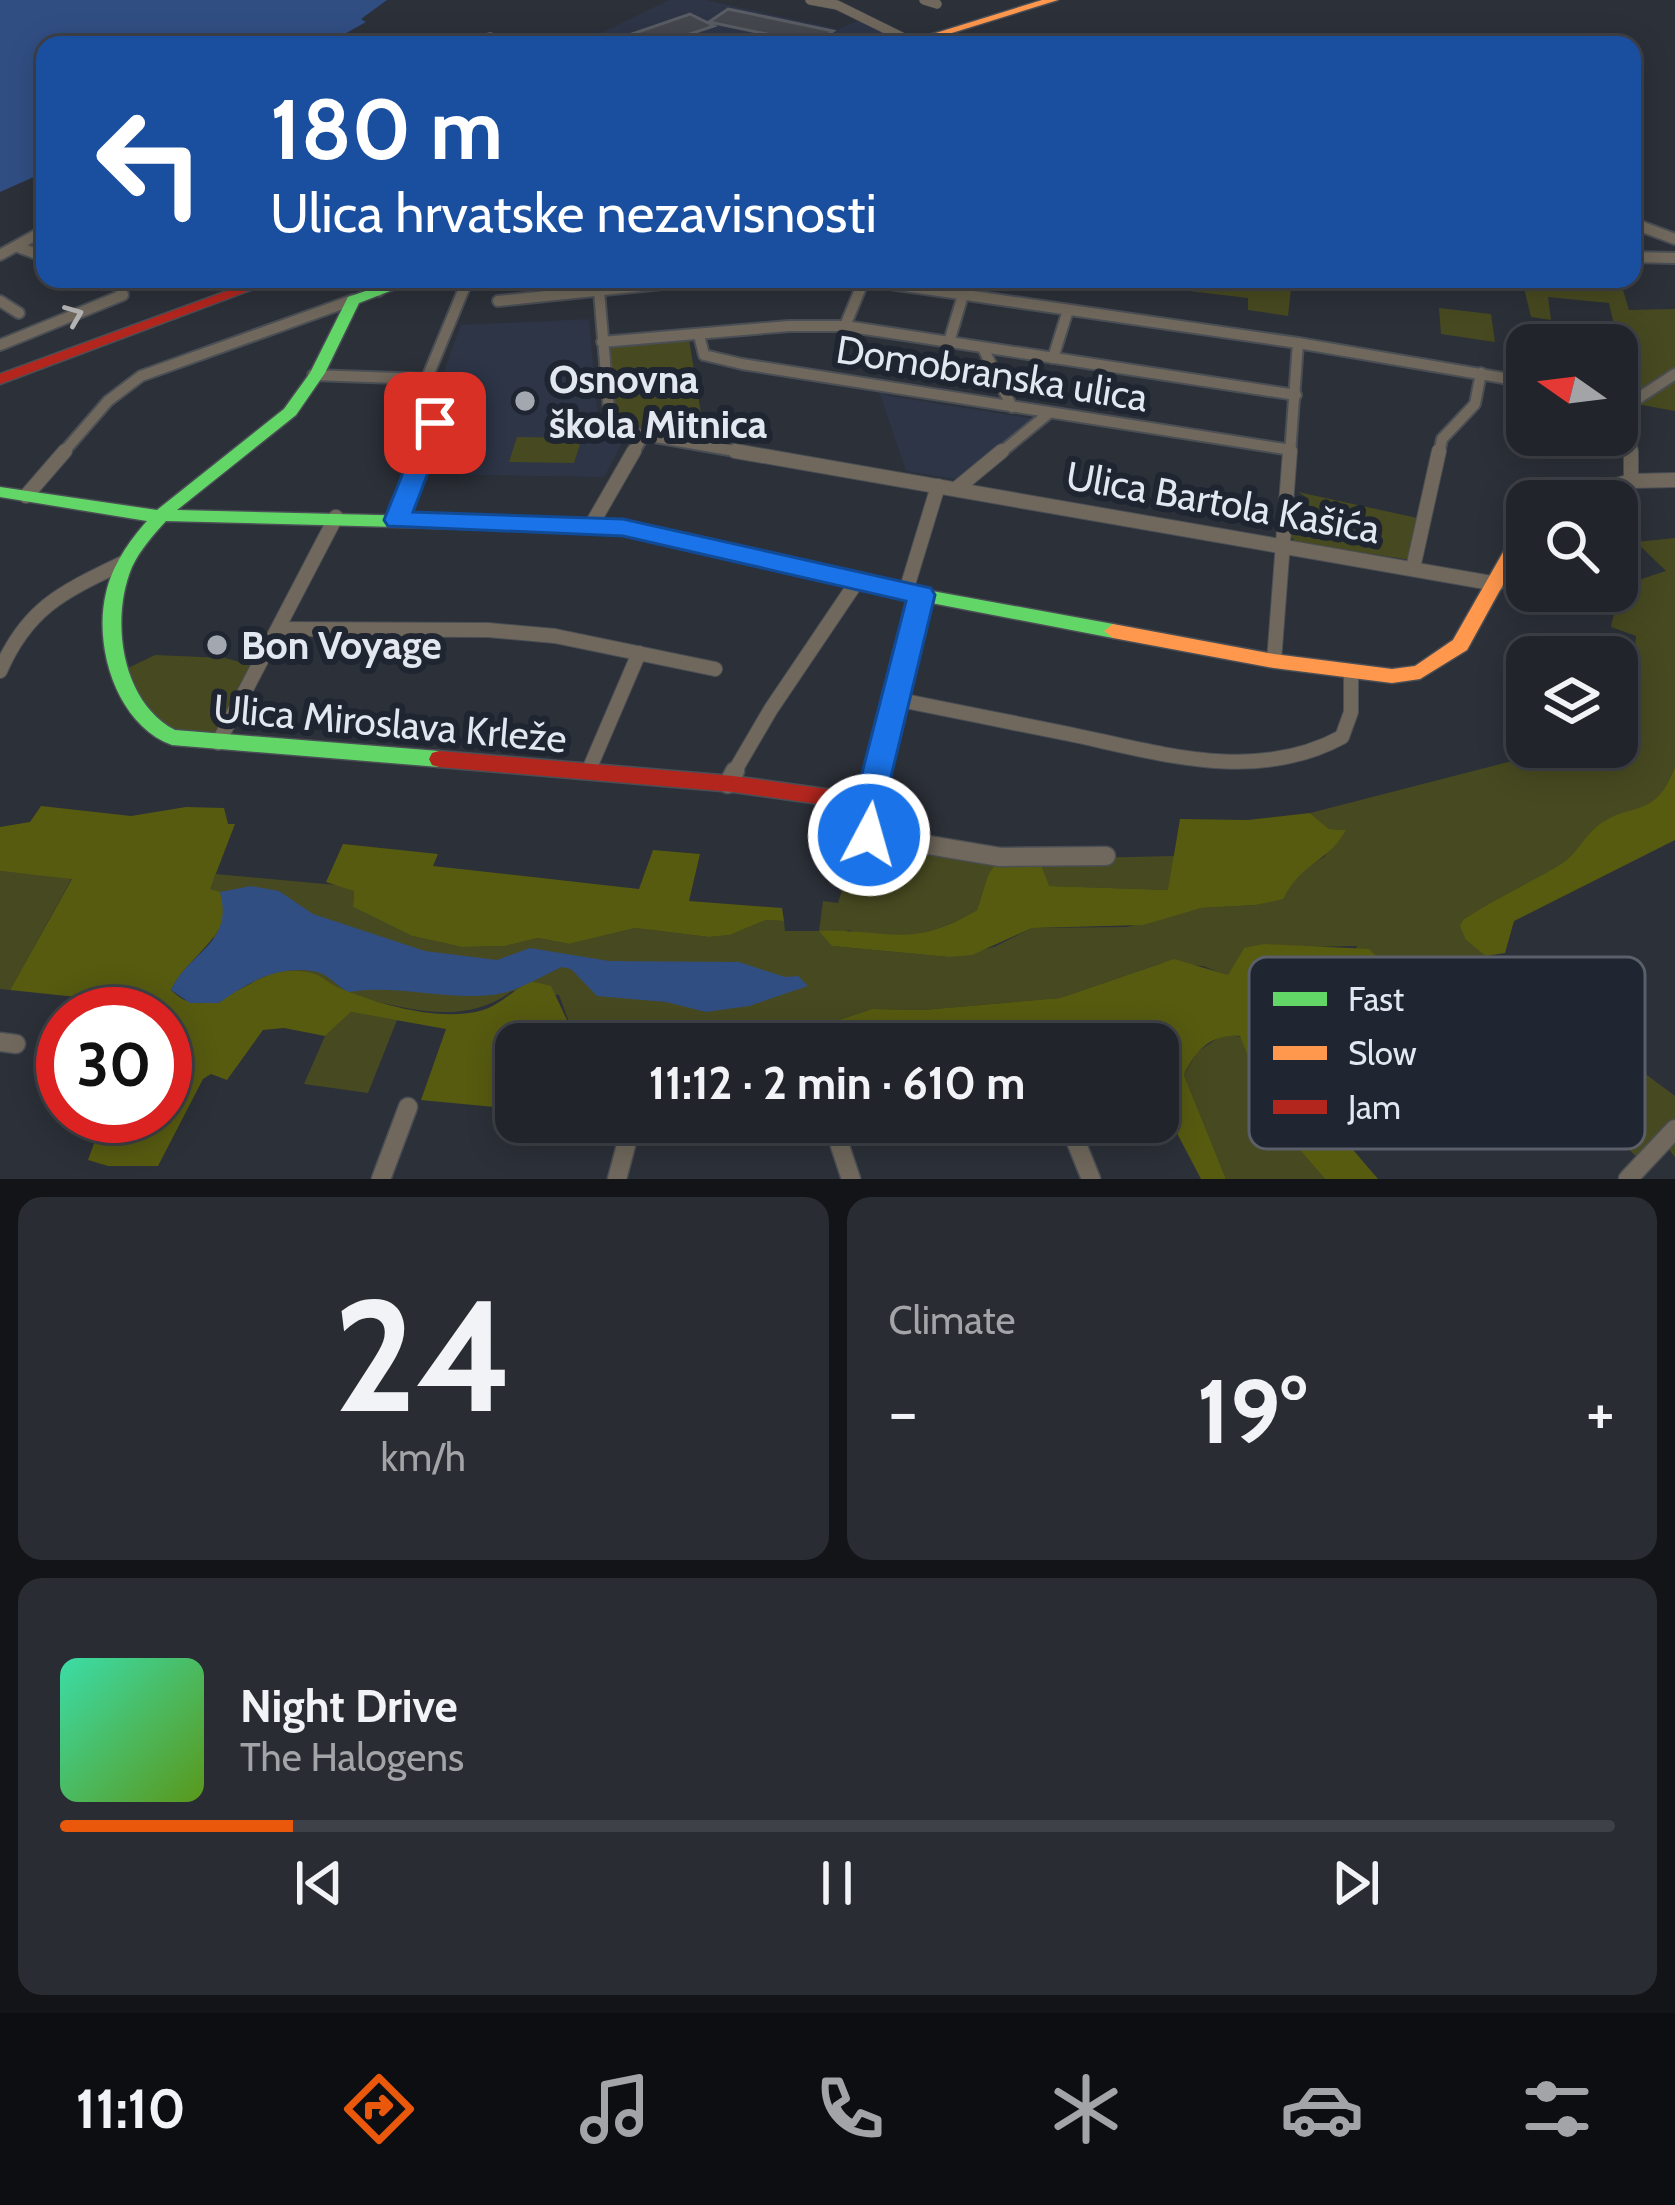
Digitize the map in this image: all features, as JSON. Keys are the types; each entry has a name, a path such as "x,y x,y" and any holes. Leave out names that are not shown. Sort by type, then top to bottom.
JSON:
{"street":[{"path":"810,0 842,2 896,36"},
{"path":"924,0 937,4"},
{"path":"931,36 1052,0"},
{"path":"1641,226 1675,239"},
{"path":"0,255 36,236"},
{"path":"18,247 36,253"},
{"path":"1641,257 1675,258"},
{"path":"0,345 123,295 120,288"},
{"path":"0,379 248,288"},
{"path":"26,496 108,401 141,376 353,300 368,288"},
{"path":"427,378 464,288"},
{"path":"594,288 599,291"},
{"path":"498,301 627,288"},
{"path":"844,326 857,288"},
{"path":"915,288 1506,378"},
{"path":"592,524 643,436 621,428 612,418 599,291"},
{"path":"949,342 963,295"},
{"name":"Ulica Miroslava Krleže","path":"353,300 290,412 164,514 110,584 107,624 140,719 153,731 172,737 218,743 728,784 869,802"},
{"path":"0,301 19,313"},
{"path":"1053,358 1068,310"},
{"path":"602,342 844,326 1296,394"},
{"name":"Domobranska ulica","path":"699,335 701,352 709,357 1291,450"},
{"path":"1274,661 1298,343"},
{"path":"983,347 1012,407"},
{"path":"1413,568 1442,439 1475,404 1480,373"},
{"path":"1638,394 1675,374"},
{"path":"313,375 453,380 397,520"},
{"path":"956,489 1049,413"},
{"name":"Ulica Bartola Kašića","path":"643,436 1496,584"},
{"path":"1638,481 1675,480"},
{"path":"938,485 869,802 869,835 1000,857 1106,856"},
{"path":"0,492 116,512 592,524 659,533 914,593 1352,674 1407,674 1446,658 1460,645 1506,565"},
{"path":"218,743 336,518"},
{"path":"0,671 19,627 32,614 123,563"},
{"path":"728,784 771,709 858,580"},
{"path":"278,629 555,635 715,669"},
{"path":"588,772 639,653"},
{"path":"895,699 1156,753 1255,762 1308,754 1342,737 1351,712 1352,674"},
{"path":"381,1179 407,1107"},
{"path":"1628,1179 1675,1129"},
{"path":"617,1179 627,1143"},
{"path":"1076,1143 1091,1179"},
{"path":"840,1146 851,1179"}],"shaded area":[{"path":"669,0 706,0 838,29 862,19 894,36 594,36"},
{"name":"Osnovna škola Mitnica","path":"589,319 598,419 624,440 604,477 423,474 463,378 442,377 461,325"},
{"path":"879,392 1035,419 961,480 906,471"},
{"path":"1675,767 1675,840 1514,921 1505,953 1486,956 1466,940 1460,926 1464,919 1564,862 1609,819 1650,803 1667,785"},
{"path":"41,806 131,816 186,807 224,808 228,824 235,824 210,889 220,892 226,914 173,987 10,990 72,879 0,871 0,827 30,822"},
{"path":"1310,813 1329,829 1346,830 1299,876 1283,899 1201,908 1143,925 1032,928 972,955 949,957 832,946 819,931 915,934 953,923 977,910 988,875 1000,857 1039,859 1049,886 1168,890 1180,819 1248,820"},
{"path":"343,844 438,854 433,866 639,889 653,850 700,854 689,901 782,908 784,921 766,920 730,935 709,937 635,928 569,944 538,938 505,946 462,947 412,936 353,907 354,891 326,882"},
{"path":"1264,944 1369,949 1377,957 1249,957 1249,1059 1240,1036 1221,1037 1193,1058 1184,1075 1226,1179 1201,1179 1179,1137 1179,1023 830,1023 872,1009 923,1010 1060,998 1174,959 1228,975 1244,948"},
{"path":"288,971 316,974 347,991 396,1007 450,1014 489,1008 530,981 551,986 571,1023 495,1023 495,1107 421,1100 446,1029 351,1012 325,1036 284,1028 263,1030 227,1080 211,1074 192,1100 192,1002 214,1001"},
{"path":"94,1143 170,1143 158,1166 108,1166 88,1160"},
{"path":"1299,1149 1352,1149 1378,1179 1325,1179"}],"green space":[{"path":"1164,288 1291,288 1288,316 1248,310 1248,298"},
{"path":"1524,288 1623,290 1629,310 1675,309 1675,411 1638,404 1643,393 1638,392 1638,324 1614,324 1609,303 1548,297 1551,320 1531,317"},
{"path":"1439,308 1491,314 1495,342 1441,334"},
{"path":"689,339 706,445 637,432 614,416 607,345"},
{"path":"517,437 582,438 574,463 509,462"},
{"path":"1298,492 1422,519 1411,560 1297,543 1290,536 1291,527 1307,527 1309,499"},
{"path":"1675,538 1675,767 1667,785 1650,803 1596,827 1564,862 1464,919 1466,940 1489,957 1352,957 1357,946 1244,948 1228,976 1203,966 1162,963 1060,998 923,1010 872,1009 830,1023 572,1023 559,995 512,991 482,1006 451,1012 418,1010 283,982 250,983 219,1003 209,889 216,874 347,886 354,891 353,907 412,936 462,947 505,946 538,938 569,944 635,928 709,937 730,935 766,920 784,921 785,931 819,931 823,901 838,903 850,865 860,867 869,835 1000,857 988,875 977,910 962,918 899,937 848,930 832,946 949,957 994,947 1032,928 1127,927 1201,908 1268,902 1295,874 1324,857 1345,830 1329,829 1310,813 1506,763 1506,768 1638,768 1638,636 1611,627 1615,612 1638,612 1638,581 1666,571 1638,542"},
{"path":"155,655 225,658 251,665 215,732 183,735 151,723 128,668"},
{"path":"1175,856 1169,890 1048,886 1039,859"},
{"path":"0,871 72,878 10,990 0,989"},
{"path":"351,1012 397,1020 368,1093 304,1084 325,1036"},
{"path":"1224,1034 1241,1037 1249,1058 1249,1149 1299,1149 1325,1179 1226,1179 1184,1075 1197,1052"},
{"path":"1645,1074 1675,1096 1675,1157 1663,1142 1637,1157 1628,1149 1645,1149"}],"water":[{"path":"0,0 387,0 361,19 366,22 341,36 36,36 36,176 0,192"},
{"path":"251,886 279,891 313,914 425,951 497,960 530,948 609,961 739,962 785,977 798,976 808,986 749,1006 706,1012 666,1002 597,996 571,969 562,967 509,991 473,996 349,992 322,974 303,970 253,982 219,1003 192,1003 192,987 173,987 216,936 223,910 220,892"}],"building":[{"path":"728,9 833,31 826,36 776,36 709,22"},
{"path":"690,14 714,26 684,36 626,36"}],"traffic: fast":[{"path":"388,288 353,300 317,373 290,412 189,490 142,538 114,594 112,628 132,699 152,725 172,737 439,759"},
{"path":"0,492 140,515 623,527 921,595 1113,631"}],"traffic: slow":[{"path":"932,36 1053,0"},
{"path":"1113,631 1274,661 1392,676 1420,672 1460,645 1506,563"}],"traffic: jam":[{"path":"0,379 248,288"},
{"path":"439,759 733,784 869,803"}],"place":[{"name":"Osnovna škola Mitnica","path":"525,401"},
{"name":"Bon Voyage","path":"217,645"}],"route":[{"path":"435,423 397,520 623,527 922,595 869,802 869,835"}]}
